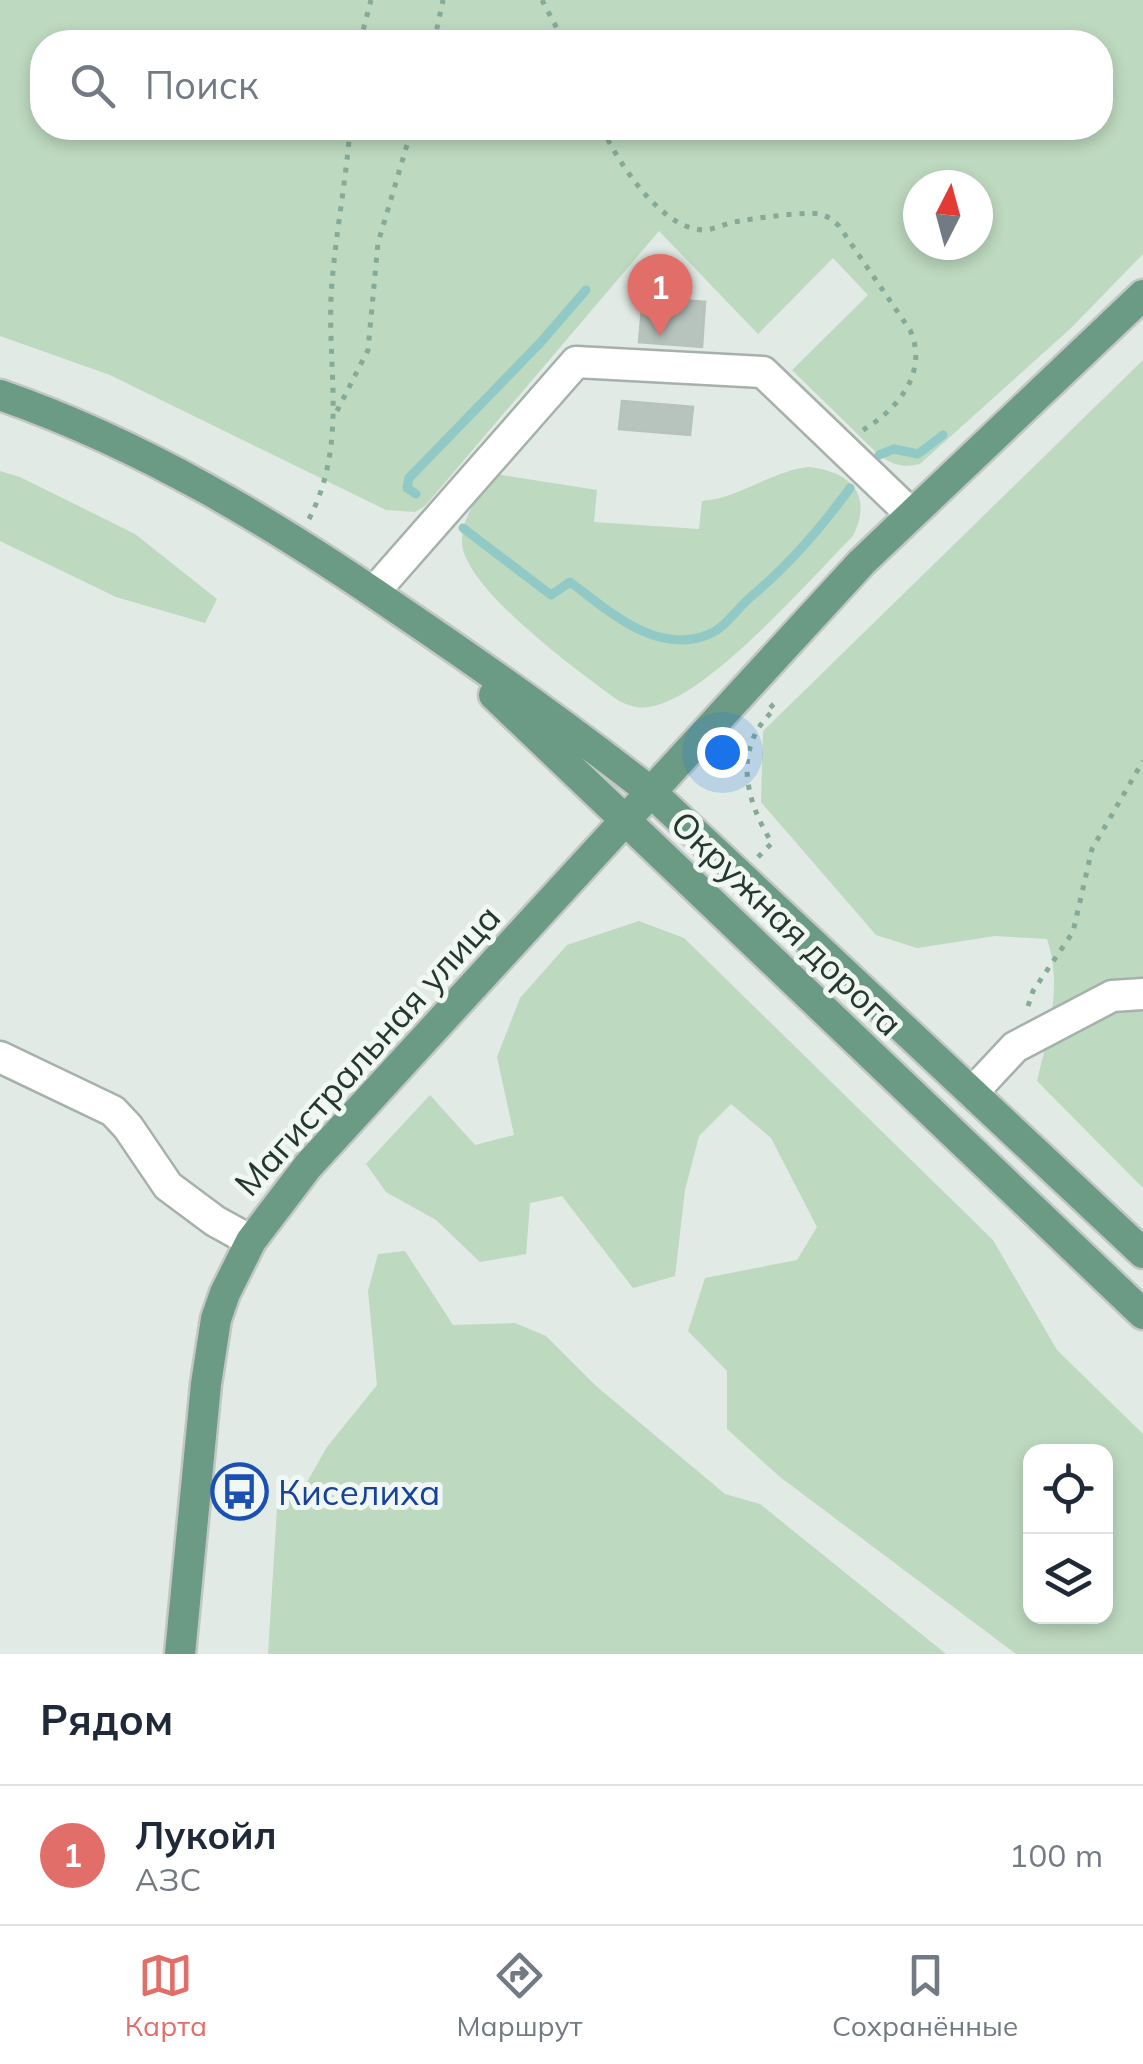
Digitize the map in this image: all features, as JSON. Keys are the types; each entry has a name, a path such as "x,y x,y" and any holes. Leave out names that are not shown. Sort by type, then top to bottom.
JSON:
{"main road":[{"name":"Магистральная улица","path":"180,1654 210,1350 224,1293 251,1241 308,1166 750,684 911,514 1143,296"},
{"name":"Окружная дорога","path":"0,396 138,452 297,542 460,651 651,792 1143,1252"},
{"name":"Окружная дорога","path":"374,592 461,663 1143,1314"}],"street":[{"path":"374,592 576,362 763,372 911,514"},
{"path":"972,1093 1015,1047 1112,996 1143,994"},
{"path":"0,1057 113,1110 168,1186 215,1221 251,1241"}],"path":[{"path":"363,30 371,0"},
{"path":"437,30 443,0"},
{"path":"542,0 558,30"},
{"path":"297,542 325,483 336,414 331,298 349,140"},
{"path":"336,414 368,350 378,243 408,140"},
{"path":"610,140 640,188 668,216 684,224 704,230 737,221 812,214 831,219 839,226 916,343 917,362 896,406 856,435"},
{"path":"740,876 772,844 754,814 748,783 751,741 759,723 775,709 750,684"},
{"path":"1015,1047 1033,991 1073,932 1092,850 1143,761"}],"green space":[{"path":"0,0 1143,0 1143,254 1070,329 920,464 898,465 879,455 792,370 868,295 833,258 758,334 659,231 425,506 415,512 386,510 110,375 0,336"},
{"path":"1143,360 1143,1188 1037,1081 1054,992 1047,939 995,936 917,948 876,935 761,802 763,731"},
{"path":"809,467 837,474 855,488 861,509 853,536 727,661 672,699 648,707 619,701 527,629 482,583 468,562 462,543 468,515 496,474 597,490 594,522 699,529 702,501"},
{"path":"0,471 20,477 135,534 217,599 205,623 116,597 0,541"},
{"path":"639,921 684,938 993,1240 1057,1350 1143,1434 1143,1654 1016,1654 780,1477 727,1429 727,1371 688,1331 705,1278 797,1260 817,1227 771,1138 731,1104 699,1136 685,1190 675,1276 633,1288 562,1196 530,1203 526,1254 480,1262 436,1220 386,1192 366,1164 430,1095 475,1145 514,1135 497,1057 520,998 567,945"},
{"path":"405,1251 453,1325 515,1323 546,1336 596,1386 725,1494 760,1504 946,1654 268,1654 277,1509 307,1482 327,1447 377,1385 368,1291 378,1254"}],"building":[{"path":"643,297 705,302 702,347 639,342"},
{"path":"622,401 693,407 690,435 619,429"}],"waterway":[{"path":"416,494 407,488 409,478 586,290"},
{"path":"879,455 894,449 918,454 943,435"},
{"path":"463,528 551,595 570,582 633,626 669,639 688,640 714,632 726,623 805,544 850,488"}],"place":[{"name":"Лукойл","path":"660,336"},
{"name":"Киселиха","path":"239,1492"}]}
